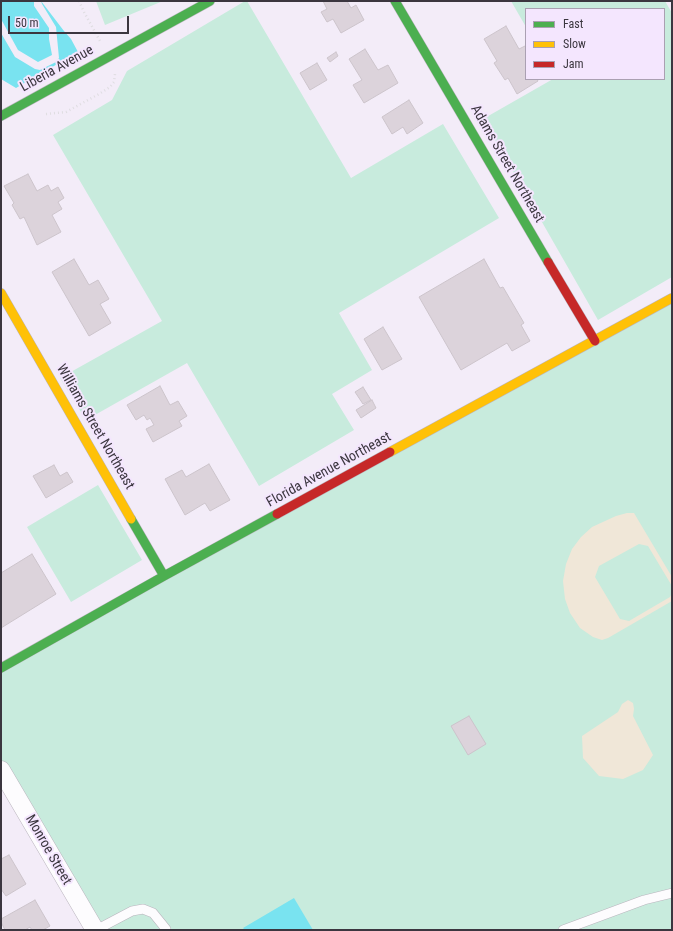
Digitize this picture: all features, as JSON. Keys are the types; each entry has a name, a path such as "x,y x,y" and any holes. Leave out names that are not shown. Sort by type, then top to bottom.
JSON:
{"street":[{"name":"Liberia Avenue","path":"1,116 210,1"},
{"name":"Adams Street Northeast","path":"395,1 595,341"},
{"name":"Williams Street Northeast","path":"1,293 164,576"},
{"name":"Florida Avenue Northeast","path":"1,668 164,576 672,298"},
{"name":"Monroe Street","path":"1,770 96,930"}],"lane":[{"path":"562,930 644,900 672,893"},
{"path":"96,930 132,911 143,909 153,913 166,929"}],"path":[{"path":"79,1 102,46"},
{"path":"44,114 66,112 99,94 110,87 114,82 115,72"}],"green space":[{"path":"96,1 163,1 105,25"},
{"path":"247,1 351,178 443,124 499,218 339,313 372,370 332,394 354,430 259,486 187,363 86,420 60,378 162,321 53,135 112,100 127,71"},
{"path":"511,1 665,1 672,13 672,277 598,320 483,119 551,80 665,80 665,8 525,8 525,25"},
{"path":"672,298 672,930 95,930 1,770 1,668"},
{"path":"98,485 142,560 71,602 27,527"}],"sand":[{"path":"634,513 672,577 672,586 648,546 639,544 599,566 595,577 620,619 629,621 670,597 672,593 672,601 602,640 593,637 580,628 570,613 565,599 563,581 566,564 572,549 581,537 592,527 616,516"},
{"path":"628,700 633,703 633,716 653,755 643,770 623,779 599,776 583,758 582,736 618,712 622,704"}],"water":[{"path":"1,1 34,1 34,6 49,28 49,39 52,55 38,62 18,50 1,19"},
{"path":"41,1 71,39 78,52 16,88 1,79 1,33 15,57 35,69 40,70 56,62 59,58 56,27"},
{"path":"294,898 313,930 245,930 243,928"}],"building":[{"path":"323,1 347,1 351,8 356,5 364,20 341,33 333,19 327,22 321,12 327,9"},
{"path":"506,26 519,49 525,46 525,80 538,81 517,94 508,78 505,80 494,63 497,61 484,39"},
{"path":"365,49 378,70 388,65 398,83 364,103 353,85 362,80 349,59"},
{"path":"336,52 338,56 330,62 327,58"},
{"path":"317,63 327,80 310,90 300,73"},
{"path":"409,100 423,123 407,134 403,127 392,134 382,117"},
{"path":"28,174 37,191 48,185 51,191 58,187 64,198 58,202 62,209 52,215 61,232 37,245 24,217 20,219 12,205 14,203 4,186"},
{"path":"74,259 89,285 98,280 109,299 100,304 111,323 89,336 52,272"},
{"path":"484,259 500,288 503,287 524,323 521,325 530,341 512,351 507,343 461,370 419,297"},
{"path":"383,327 402,359 382,370 364,339"},
{"path":"160,386 170,405 178,401 187,416 179,421 182,426 153,442 146,429 154,425 150,418 147,420 144,415 136,420 127,405"},
{"path":"363,387 371,400 363,404 355,392"},
{"path":"372,400 376,408 361,418 356,410"},
{"path":"209,464 230,500 210,511 205,503 185,515 165,479 182,470 186,477"},
{"path":"54,465 60,476 67,472 73,482 46,498 33,476"},
{"path":"32,554 56,594 1,628 1,573"},
{"path":"469,716 486,744 468,755 451,726"},
{"path":"9,855 26,884 6,896 1,889 1,859"},
{"path":"35,900 50,926 43,930 32,930 30,927 25,930 5,930 1,919"}],"traffic: fast":[{"path":"1,116 210,1"},
{"path":"395,1 548,262"},
{"path":"1,668 277,514"},
{"path":"131,519 164,576"}],"traffic: slow":[{"path":"1,293 131,519"},
{"path":"390,452 672,298"}],"traffic: jam":[{"path":"548,262 595,341"},
{"path":"277,514 390,452"}]}
